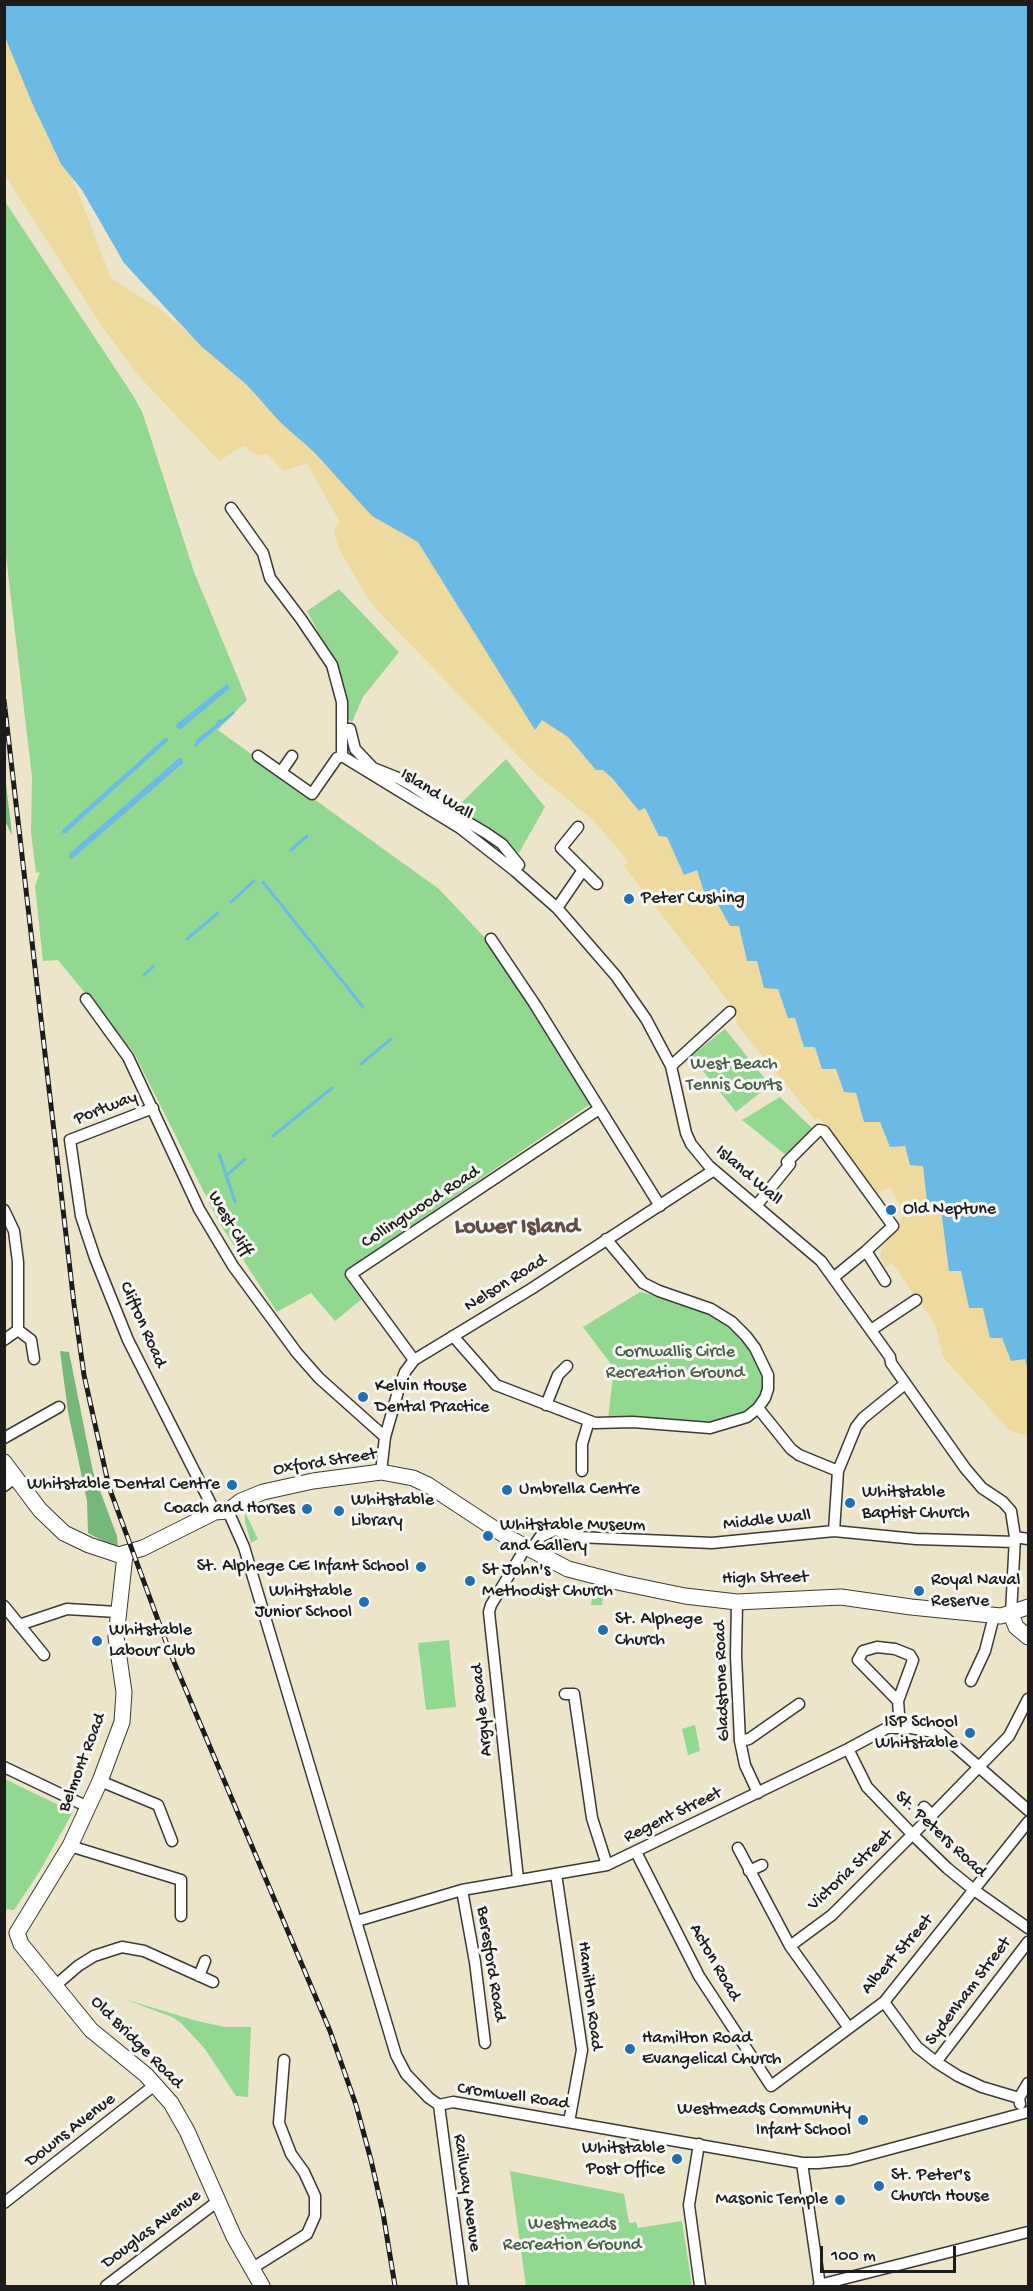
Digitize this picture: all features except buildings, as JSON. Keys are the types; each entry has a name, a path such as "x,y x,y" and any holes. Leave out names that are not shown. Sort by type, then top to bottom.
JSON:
{"main road":[{"path":"4,1462 10,1481 64,1533 89,1545 125,1555"},
{"name":"Oxford Street","path":"125,1555 241,1501 284,1486 381,1472 413,1478 428,1485 507,1537 528,1548"},
{"name":"High Street","path":"528,1548 568,1569 685,1596 737,1602 841,1597 994,1616 1011,1614 1029,1607"},
{"name":"Belmont Road","path":"11,1933 70,1846 100,1781 122,1722 125,1706 116,1637 125,1555"},
{"path":"1011,1614 1016,1628 1029,1637"},
{"name":"Old Bridge Road","path":"11,1933 56,1984 97,2036 156,2084 171,2103 187,2131 255,2280"}],"street":[{"path":"231,508 263,554 270,578 332,665 340,694 342,756 337,758 312,794 258,756"},
{"path":"342,729 350,729 355,749 373,768 406,782 486,833 502,844 519,865"},
{"path":"281,772 292,756"},
{"name":"Island Wall","path":"342,756 460,828 515,870 558,908 616,976 646,1019 671,1066 686,1133 691,1144 714,1170 817,1256 872,1330 890,1357 891,1364 977,1483 987,1493 1007,1505 1014,1519 1011,1614"},
{"path":"578,827 561,848 597,884"},
{"path":"558,908 583,870"},
{"path":"491,939 534,1003 660,1206"},
{"name":"West Cliff","path":"86,999 119,1042 153,1108 199,1209 245,1283 297,1353 319,1378 385,1437"},
{"path":"671,1066 730,1012"},
{"name":"Portway","path":"70,1140 153,1108"},
{"name":"Collingwood Road","path":"414,1360 351,1274 599,1109"},
{"path":"756,1206 790,1164 787,1162 819,1130 824,1131 893,1226 833,1278"},
{"name":"Clifton Road","path":"70,1140 81,1215 128,1340 222,1511"},
{"name":"Nelson Road","path":"381,1472 385,1437 399,1388 405,1372 414,1360 531,1289 714,1170"},
{"path":"4,1210 14,1231 18,1262 18,1330"},
{"path":"453,1336 496,1385 595,1423 710,1428 741,1420 758,1408 768,1389 768,1375 746,1336 732,1322 711,1309 643,1283 606,1239"},
{"path":"866,1251 885,1281"},
{"path":"4,1265 18,1262"},
{"path":"872,1330 916,1300"},
{"path":"4,1340 18,1330"},
{"path":"18,1330 31,1340 34,1359"},
{"path":"546,1405 558,1375 567,1366"},
{"path":"834,1531 838,1471 856,1427 863,1418 905,1384"},
{"path":"4,1438 59,1407"},
{"path":"758,1408 791,1449 799,1455 838,1471"},
{"path":"582,1472 582,1444 589,1421"},
{"name":"Cromwell Road","path":"222,1511 244,1547 396,2055 414,2082 439,2105 453,2102 802,2163 832,2163 849,2160 1026,2112"},
{"name":"Middle Wall","path":"528,1548 555,1530 577,1537 712,1543 834,1531 916,1539 1029,1539"},
{"name":"Argyle Road","path":"518,1880 489,1612 491,1605 528,1548"},
{"name":"Gladstone Road","path":"737,1602 736,1656 740,1741 745,1765 758,1793"},
{"path":"4,1606 44,1654"},
{"path":"19,1625 68,1609 117,1612"},
{"path":"971,1681 986,1652 994,1616"},
{"path":"898,1701 858,1660 863,1651 877,1647 895,1649 909,1655 913,1660 898,1701 900,1727"},
{"path":"565,1695 574,1694 592,1818 607,1865"},
{"name":"Victoria Street","path":"790,1946 832,1915 913,1835 976,1764 1009,1736 1029,1699"},
{"path":"740,1741 749,1739 799,1704"},
{"name":"Regent Street","path":"357,1921 462,1890 607,1865 887,1728 900,1727 940,1733 1029,1810"},
{"name":"St. Peters Road","path":"848,1749 867,1787 913,1835 974,1890 1029,1928"},
{"path":"4,1767 88,1807"},
{"path":"100,1781 158,1805 172,1841"},
{"path":"924,1807 932,1815"},
{"name":"Albert Street","path":"771,2086 884,2002 1029,1822"},
{"path":"70,1846 181,1880 181,1916"},
{"path":"738,1848 790,1946 849,2028"},
{"name":"Acton Road","path":"636,1852 699,1976 771,2086"},
{"path":"749,1871 762,1864"},
{"name":"Hamilton Road","path":"556,1874 582,2050 569,2122"},
{"name":"Beresford Road","path":"462,1890 475,1962 485,2043"},
{"name":"Sydenham Street","path":"936,2062 1029,1942"},
{"path":"56,1984 101,1952 122,1947 144,1951 213,1982"},
{"path":"199,1976 205,1961"},
{"path":"884,2002 917,2047 936,2062 982,2088 1019,2098 1026,2112"},
{"path":"255,2280 307,2234 315,2216 315,2196 304,2172 291,2154 279,2123 284,2060"},
{"path":"283,2076 295,2078"},
{"name":"Downs Avenue","path":"6,2197 156,2084"},
{"path":"1019,2098 1029,2084"},
{"name":"Railway Avenue","path":"439,2105 463,2286"},
{"path":"699,2144 689,2205 700,2286"},
{"path":"802,2163 820,2285 1029,2232"},
{"name":"Douglas Avenue","path":"106,2286 218,2201"}],"green space":[{"path":"4,200 143,414 194,572 247,700 218,730 439,889 487,940 592,1103 344,1272 363,1298 335,1321 311,1293 277,1312 220,1224 134,1053 58,960 43,961 35,886 40,872 36,873 31,832 32,777 4,539"},
{"path":"339,589 399,652 363,697 352,722 345,717 339,671 307,611"},
{"path":"506,759 545,807 519,853 454,810"},
{"path":"5,775 12,835 5,821"},
{"name":"West Beach Tennis Courts","path":"725,1029 770,1085 736,1112 691,1056"},
{"name":"West Beach Tennis Courts","path":"780,1097 814,1130 787,1156 742,1120"},
{"name":"Cornwallis Circle Recreation Ground","path":"640,1292 699,1308 721,1321 741,1339 755,1358 764,1380 763,1395 750,1411 714,1425 608,1419 614,1368 583,1327"},
{"path":"60,1351 69,1352 93,1472 117,1536 118,1549 88,1533 87,1501 68,1412"},
{"path":"245,1512 258,1539 251,1543 245,1522"},
{"path":"594,1585 604,1591 602,1605 591,1605"},
{"path":"449,1640 456,1707 426,1710 418,1643"},
{"path":"695,1725 700,1751 688,1755 682,1729"},
{"path":"5,1779 73,1812 38,1874 14,1910 5,1909"},
{"path":"124,1999 197,2021 225,2027 251,2027 248,2097 236,2096 205,2049 181,2023 172,2017"},
{"name":"Westmeads Recreation Ground","path":"510,2171 624,2194 629,2223 636,2222 638,2228 682,2221 692,2286 526,2286"}],"sand":[{"path":"5,4 111,278 161,310 231,369 324,409 826,995 1028,1324 1028,1436 1010,1431 943,1357 935,1324 892,1263 886,1267 880,1256 883,1244 905,1214 890,1187 876,1195 819,1117 815,1120 737,1025 735,1010 624,866 629,862 593,820 535,773 377,610 339,549 334,532 339,521 307,463 284,471 267,454 259,456 243,446 219,461 137,374 101,325 5,175"}],"water":[{"path":"4,5 1028,5 1028,1371 1025,1359 1011,1361 1002,1338 990,1338 983,1308 969,1308 961,1271 949,1271 940,1202 927,1202 923,1166 910,1165 905,1146 890,1147 880,1122 864,1122 856,1093 844,1092 836,1069 822,1069 815,1047 804,1047 795,1018 788,1018 778,989 764,988 757,961 747,961 739,926 730,926 716,901 707,901 697,870 684,875 667,837 659,836 645,808 639,811 613,779 603,770 596,770 568,737 542,720 535,730 418,542 372,516 314,452 280,422 247,385 201,346 124,263 82,190 61,164 33,105 5,37"},
{"path":"227,684 230,688 180,730 176,727 178,723"},
{"path":"234,711 235,713 195,747 197,739 216,724 218,719 221,720"},
{"path":"165,738 168,738 168,741 66,833 62,833 62,830"},
{"path":"179,758 182,758 183,763 72,859 69,858 69,854"}],"waterway":[{"path":"291,850 307,836"},
{"path":"231,902 254,881"},
{"path":"263,882 363,1007"},
{"path":"187,939 218,913"},
{"path":"144,975 154,966"},
{"path":"361,1064 391,1039"},
{"path":"273,1136 332,1088"},
{"path":"219,1154 235,1202"},
{"path":"226,1176 245,1159"}],"railway":[{"path":"4,700 74,1304 84,1375 109,1487 169,1650 330,2031 356,2105 371,2160 383,2213 395,2286"}],"place":[{"name":"Peter Cushing","path":"629,899"},
{"name":"Old Neptune","path":"891,1210"},
{"name":"Kelvin House Dental Practice","path":"363,1397"},
{"name":"Whitstable Dental Centre","path":"232,1485"},
{"name":"Umbrella Centre","path":"507,1490"},
{"name":"Whitstable Baptist Church","path":"850,1503"},
{"name":"Coach and Horses","path":"307,1509"},
{"name":"Whitstable Library","path":"339,1511"},
{"name":"Whitstable Museum and Gallery","path":"488,1536"},
{"name":"St. Alphege CE Infant School","path":"421,1567"},
{"name":"St John's Methodist Church","path":"470,1581"},
{"name":"Royal Naval Reserve","path":"919,1591"},
{"name":"Whitstable Junior School","path":"364,1602"},
{"name":"St. Alphege Church","path":"603,1630"},
{"name":"Whitstable Labour Club","path":"97,1641"},
{"name":"ISP School Whitstable","path":"970,1733"},
{"name":"Hamilton Road Evangelical Church","path":"630,2049"},
{"name":"Westmeads Community Infant School","path":"863,2120"},
{"name":"Whitstable Post Office","path":"677,2159"},
{"name":"St. Peter's Church House","path":"879,2186"},
{"name":"Masonic Temple","path":"840,2200"}],"district":[{"name":"Lower Island","path":"517,1228"}]}
